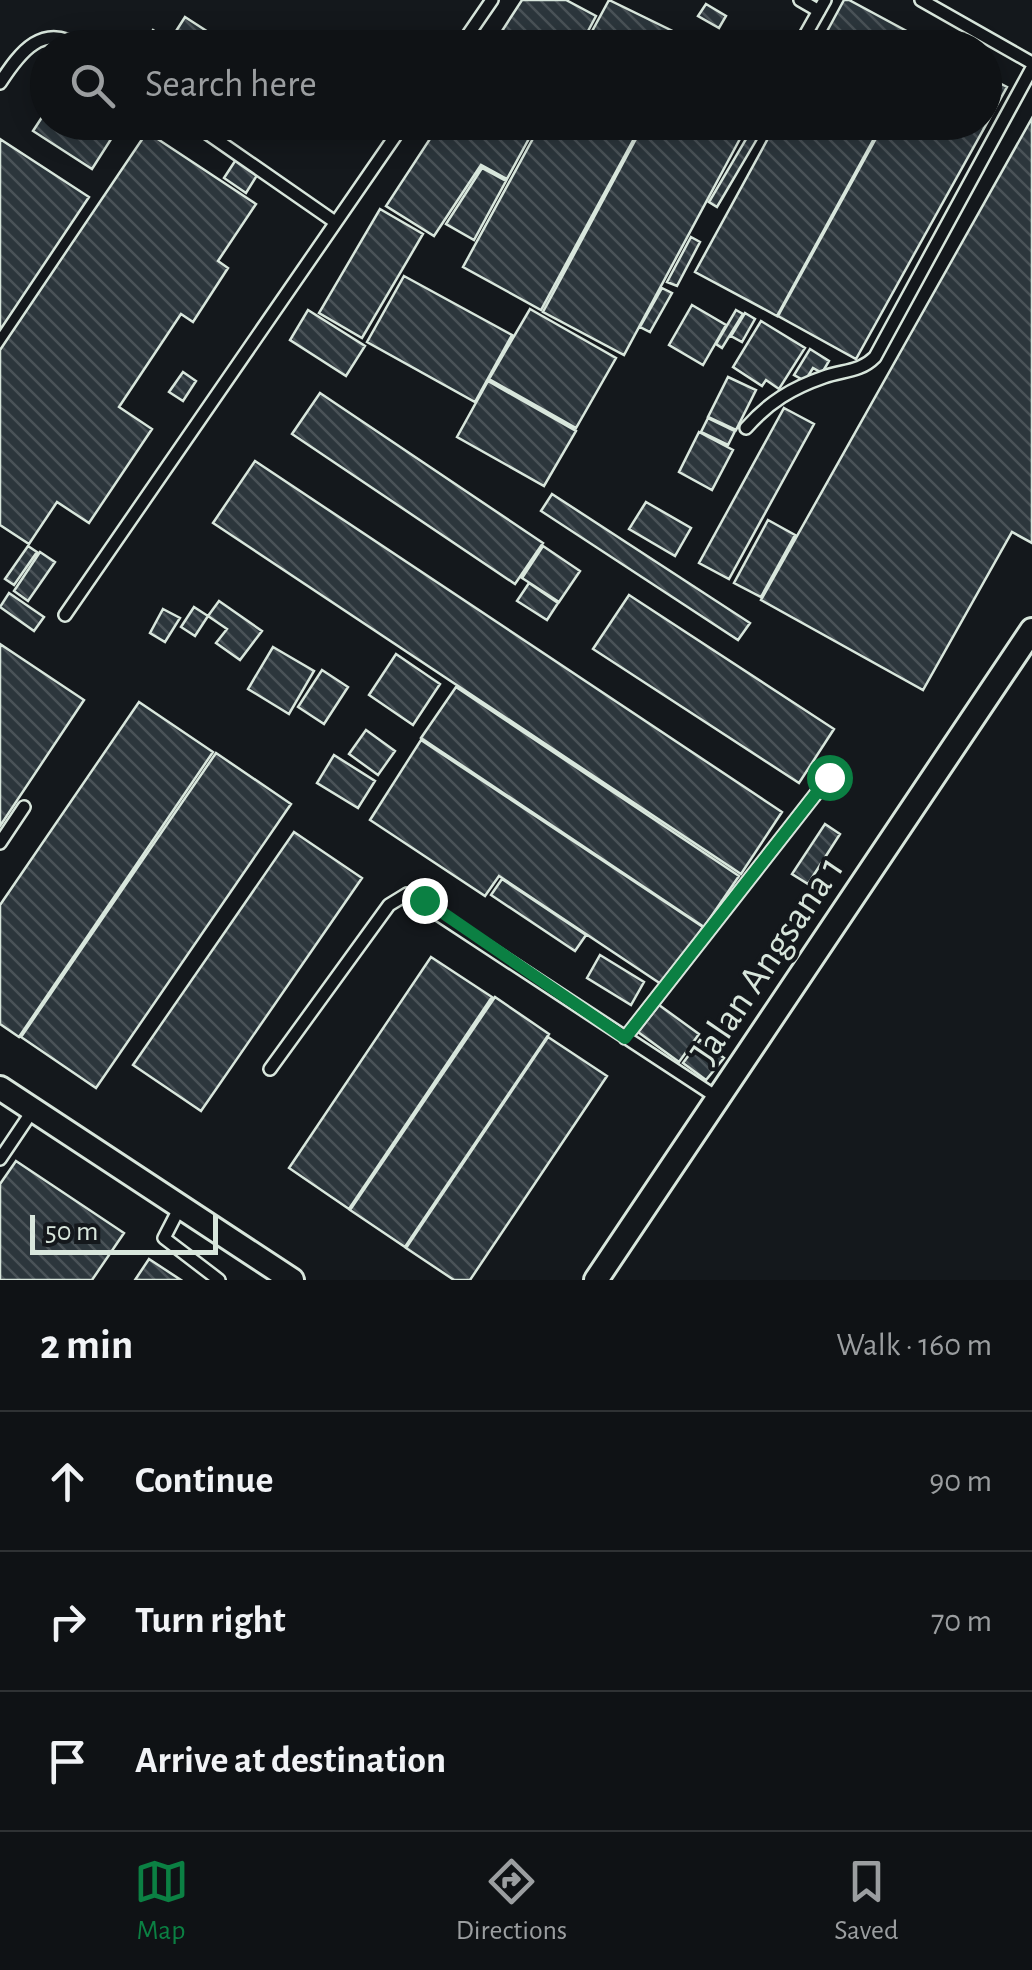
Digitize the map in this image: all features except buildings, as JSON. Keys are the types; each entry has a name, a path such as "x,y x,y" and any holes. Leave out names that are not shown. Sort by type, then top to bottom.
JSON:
{"street":[{"name":"Jalan Angsana 1","path":"596,1280 1032,630"},
{"path":"0,1088 292,1280"}],"lane":[{"path":"471,30 492,0"},
{"path":"800,0 822,6 808,30"},
{"path":"922,0 972,30"},
{"path":"0,83 18,54 30,45"},
{"path":"1002,48 1032,66 1002,121"},
{"path":"217,140 335,222"},
{"path":"64,614 393,140"},
{"path":"746,428 769,401 828,375 865,366 875,356 992,140"},
{"path":"625,1038 829,777"},
{"path":"0,843 24,807"},
{"path":"270,1070 400,894 424,900 718,1098"},
{"path":"0,1159 33,1110"},
{"path":"180,1206 164,1238 219,1280"}],"route":[{"path":"424,900 625,1038 829,777"}]}
